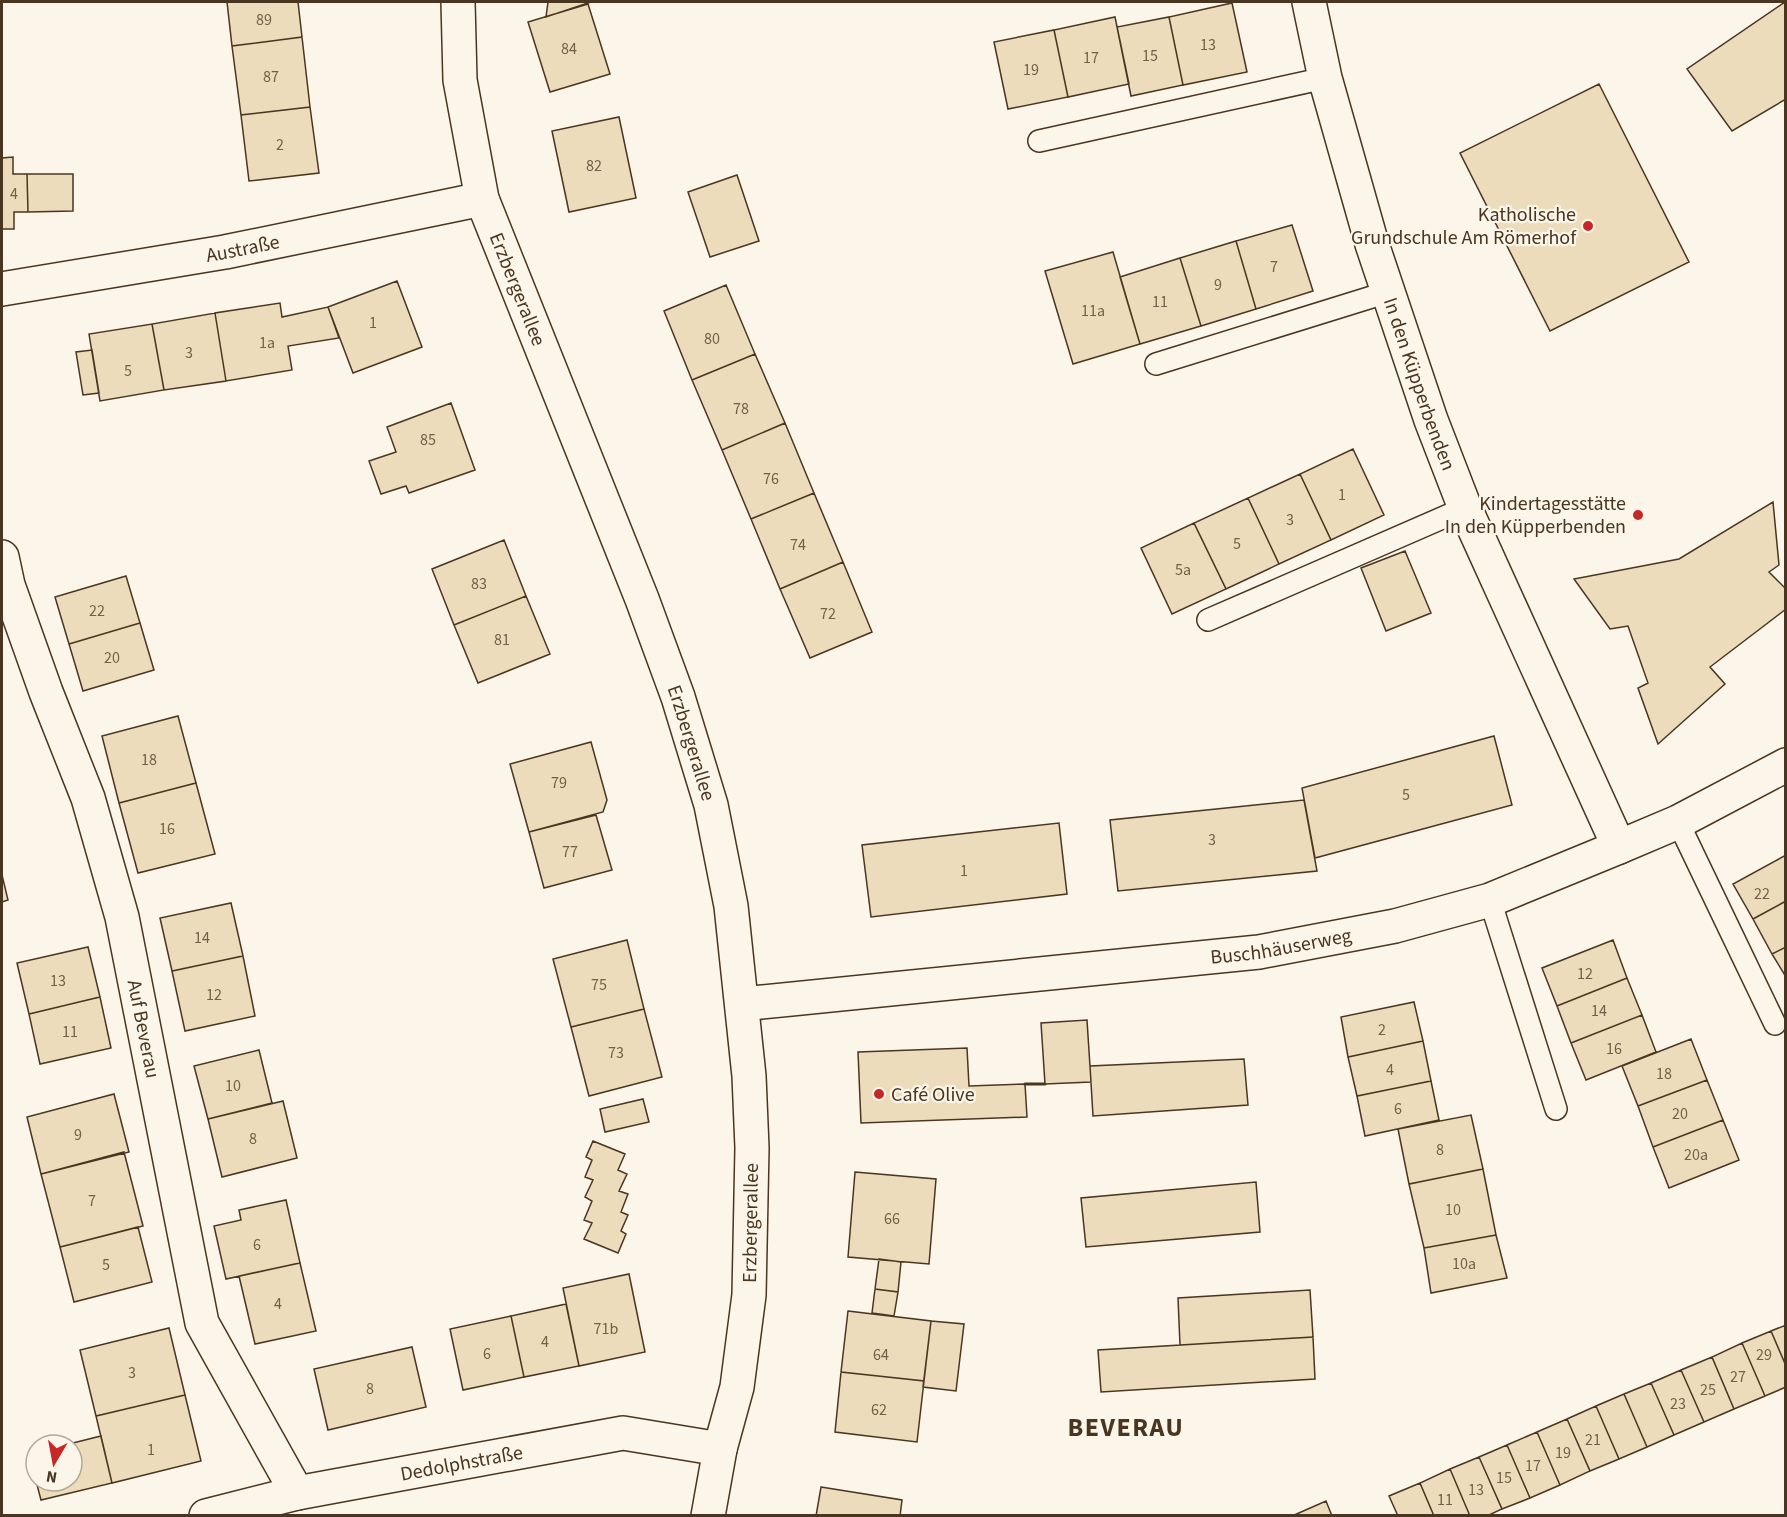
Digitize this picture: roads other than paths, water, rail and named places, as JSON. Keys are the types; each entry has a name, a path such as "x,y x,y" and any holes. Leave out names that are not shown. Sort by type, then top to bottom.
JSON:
{"street":[{"name":"Erzbergerallee","path":"458,2 460,80 482,199 678,697 711,805 731,906 742,1004 752,1148 749,1295 737,1387 720,1449 708,1515"},
{"name":"In den Küpperbenden","path":"1309,2 1324,78 1388,292 1431,420 1465,508 1619,847"},
{"name":"Austraße","path":"2,289 225,252 482,199"},
{"name":"Auf Beverau","path":"2,557 9,585 46,692 88,798 122,917 202,1323 297,1493"},
{"name":"Buschhäuserweg","path":"742,1004 1259,952 1395,926 1490,900 1619,847 1678,822 1785,765"},
{"name":"Dedolphstraße","path":"206,1515 297,1493 623,1433 720,1449"}],"lane":[{"path":"1039,141 1324,78"},
{"path":"1156,364 1388,292"},
{"path":"1208,620 1465,508"},
{"path":"1678,822 1775,1024"},
{"path":"1490,900 1556,1109"}],"place":[{"name":"Katholische Grundschule Am Römerhof","path":"1588,226"},
{"name":"Kindertagesstätte In den Küpperbenden","path":"1638,515"},
{"name":"Café Olive","path":"879,1094"}],"district":[{"name":"BEVERAU","path":"1126,1427"}]}
